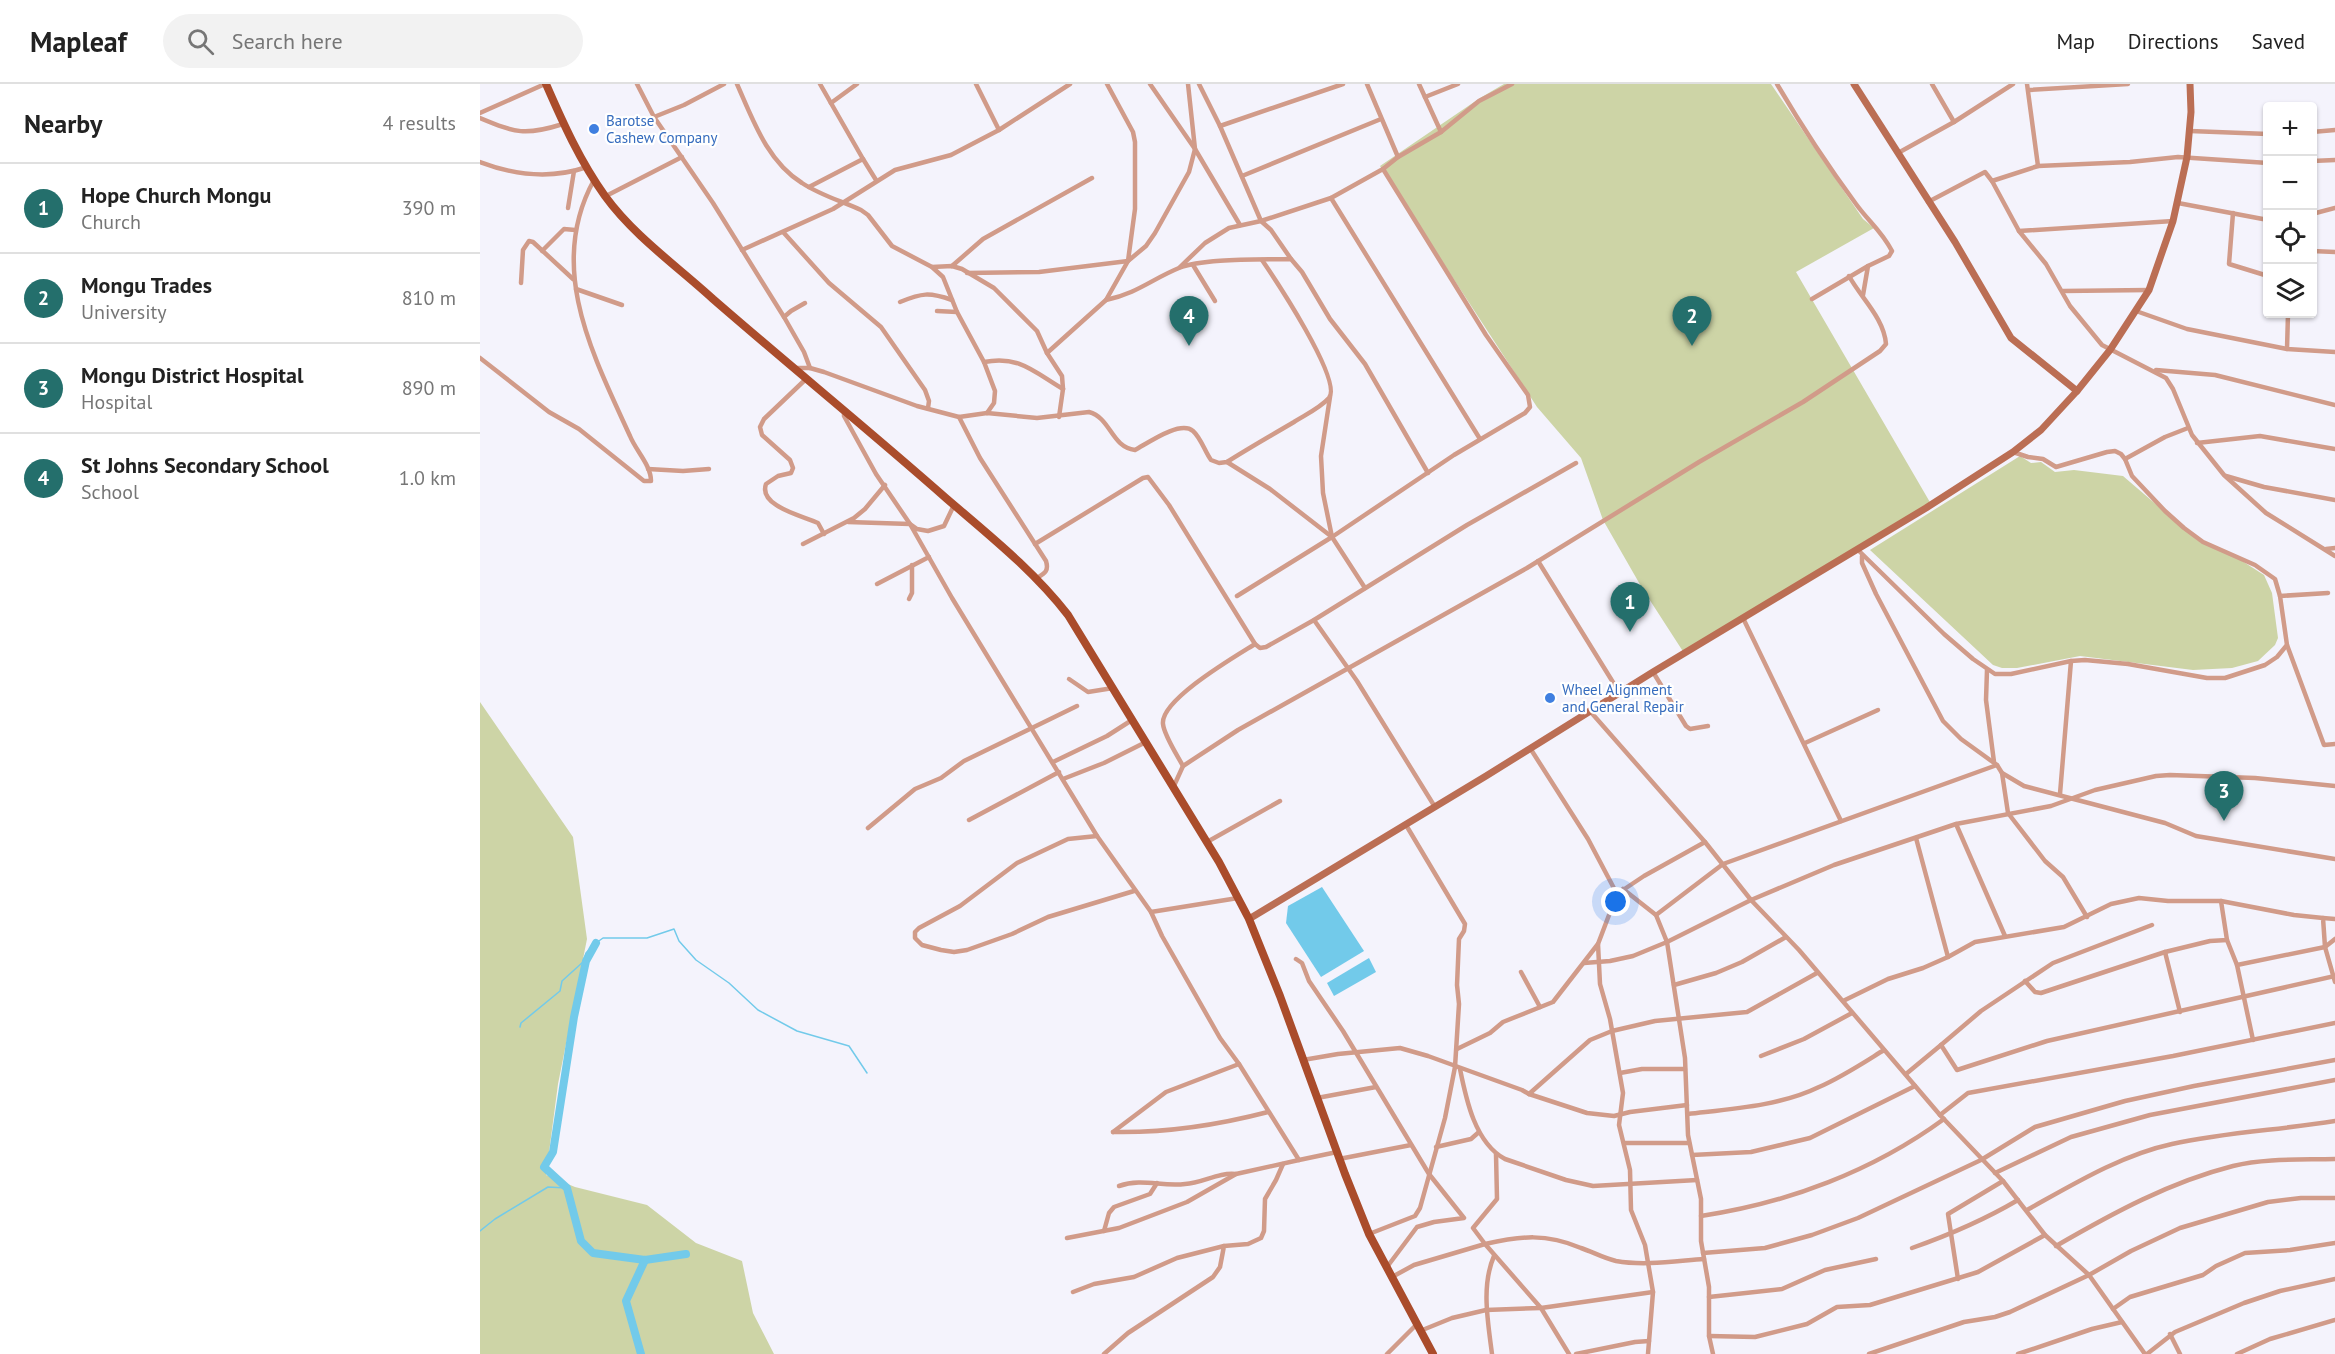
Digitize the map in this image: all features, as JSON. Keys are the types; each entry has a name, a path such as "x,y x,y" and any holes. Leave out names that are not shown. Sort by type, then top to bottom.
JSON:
{"main road":[{"path":"545,84 563,124 606,196 658,251 1004,546 1068,615 1207,842 1249,919 1370,1234 1391,1278 1433,1354"},
{"path":"1854,84 1955,242 2011,338 2077,391"},
{"path":"1249,919 1406,825 1619,692 1926,508 2013,452 2049,423 2110,350 2149,290 2174,221 2178,203 2190,130 2190,84"}],"street":[{"path":"480,116 545,84"},
{"path":"637,84 654,117 784,317 804,352 810,368"},
{"path":"654,117 684,105 724,84"},
{"path":"737,84 768,148 788,172 809,187 868,215 892,246 932,267 943,277 957,312 984,362 994,391 994,403 987,413"},
{"path":"820,84 876,180"},
{"path":"831,103 857,84"},
{"path":"976,84 999,130"},
{"path":"742,250 843,202 876,180 902,168 951,155 999,130 1070,84"},
{"path":"1107,84 1133,132 1135,142 1135,209 1128,261"},
{"path":"1150,84 1195,149 1240,225"},
{"path":"1047,353 1106,300 1128,261 1146,246 1189,172 1195,149 1188,84"},
{"path":"1199,84 1220,126 1261,221 1271,230 1302,272 1330,319 1365,364 1428,473"},
{"path":"1220,126 1343,84"},
{"path":"1367,84 1398,157"},
{"path":"1419,84 1441,132"},
{"path":"1425,97 1458,84"},
{"path":"1180,268 1205,243 1229,228 1261,221 1330,198 1383,169 1398,157 1441,132 1479,101 1512,84"},
{"path":"1778,84 1848,193 1867,218 1878,227 1892,251 1889,256 1849,276 1812,299"},
{"path":"1932,84 1954,122"},
{"path":"1898,153 1954,122 2013,84"},
{"path":"2038,165 2028,87 2128,84"},
{"path":"480,116 522,132 535,132 563,124"},
{"path":"1242,176 1381,119"},
{"path":"2190,130 2263,134"},
{"path":"2317,132 2335,130"},
{"path":"606,196 682,157"},
{"path":"1992,181 2038,165 2187,157 2263,163"},
{"path":"809,187 863,159"},
{"path":"2317,161 2335,160"},
{"path":"480,162 528,175 574,171 587,167"},
{"path":"1237,596 1332,537 1480,439 1525,413 1530,407 1530,400 1486,335 1383,169"},
{"path":"568,208 574,171"},
{"path":"1928,202 1984,172 1992,181 2019,231 2038,253 2070,306 2086,326 2110,350 2166,378 2173,389 2188,428 2197,443 2224,475 2266,513 2335,556"},
{"path":"952,266 983,239 1092,178"},
{"path":"480,358 549,412 579,429 644,481 651,482 648,469 630,436 587,338 573,279 575,230 583,200 595,179"},
{"path":"1330,198 1480,439"},
{"path":"2178,203 2263,219"},
{"path":"2317,213 2335,208"},
{"path":"2233,213 2229,264 2263,275"},
{"path":"2019,231 2174,221"},
{"path":"542,251 564,229 575,230"},
{"path":"784,232 829,283 881,327 925,390 929,401 928,408"},
{"path":"521,283 523,250 527,243 533,242 573,279"},
{"path":"2317,251 2335,252"},
{"path":"1106,300 1137,291 1180,268 1193,265 1291,259"},
{"path":"1262,260 1284,294 1328,375 1332,389 1321,456 1323,493 1332,537"},
{"path":"967,273 1039,272 1128,261"},
{"path":"1193,265 1215,301"},
{"path":"932,267 952,266 1001,293 1037,332 1062,376 1063,389 1059,417"},
{"path":"1863,296 1868,266"},
{"path":"1173,788 1183,766 1238,730 1538,561 1699,462 1803,402 1880,351 1886,344 1885,338 1873,311 1849,276"},
{"path":"576,289 622,304"},
{"path":"2063,291 2149,290"},
{"path":"900,302 924,293 952,300"},
{"path":"784,317 805,303"},
{"path":"937,311 957,312"},
{"path":"2136,311 2187,329 2286,349 2335,352"},
{"path":"2286,349 2288,318"},
{"path":"984,362 999,359 1012,360 1063,389"},
{"path":"793,368 810,368 959,417 987,413 1037,418 1089,412 1097,414 1117,441 1135,450 1177,428 1185,427 1196,433 1211,460 1219,463 1227,462 1312,412 1330,397"},
{"path":"2153,370 2214,375 2335,405"},
{"path":"807,379 761,424 762,435 790,460 794,468 791,472 778,476 766,484 764,492 766,497 781,508 818,523 824,534"},
{"path":"844,411 844,416 876,474 910,524 963,616 1098,836 1134,891 1151,912 1162,936 1220,1038 1239,1064 1299,1160"},
{"path":"959,417 980,458 1048,567 1037,579"},
{"path":"2125,459 2165,437 2188,428"},
{"path":"2197,443 2260,436 2335,449"},
{"path":"2013,452 2043,459 2056,468 2115,451 2125,459 2132,476 2165,511 2204,542 2255,565 2271,576 2276,582 2280,596 2287,645 2324,745 2335,744"},
{"path":"1227,462 1270,489 1332,537 1365,588"},
{"path":"1035,544 1148,477 1169,504 1255,644 1260,648 1266,648 1314,621 1467,525 1576,463"},
{"path":"648,469 683,471 709,469"},
{"path":"2224,475 2264,487 2335,501"},
{"path":"803,544 848,522 865,509 885,485"},
{"path":"848,522 910,524 921,531 938,529 947,522 954,504"},
{"path":"2326,549 2335,548"},
{"path":"1857,549 1944,634 1995,674 2011,674 2071,661 2107,661 2207,678 2225,678 2265,665 2287,645"},
{"path":"1862,556 1862,563 1876,594 1943,721 1961,739 1996,764 2002,773 2008,813 2045,861 2063,877 2087,917"},
{"path":"877,584 929,557"},
{"path":"1538,561 1619,692"},
{"path":"909,599 912,593 912,566"},
{"path":"2280,596 2328,593"},
{"path":"1743,618 1842,821"},
{"path":"1314,621 1357,681 1435,807"},
{"path":"1183,766 1163,726 1166,711 1206,676 1255,644"},
{"path":"2060,794 2071,661"},
{"path":"1987,670 1986,700 1996,764"},
{"path":"1653,672 1686,726 1690,729 1708,726"},
{"path":"1069,680 1088,692 1113,688"},
{"path":"868,828 915,789 941,778 964,761 1077,706"},
{"path":"1805,743 1878,710"},
{"path":"1589,711 1705,842 1751,900 1844,1001 1942,1117 2002,1181 2045,1235 2090,1275 2146,1354 2170,1334 2264,1296 2335,1279"},
{"path":"1053,762 1107,736 1132,720"},
{"path":"1063,779 1104,763 1146,742"},
{"path":"1530,748 1588,839 1617,894"},
{"path":"1656,915 1723,864 1996,764"},
{"path":"969,820 1059,772"},
{"path":"2002,773 2024,786 2073,797 2175,826 2196,836 2335,859"},
{"path":"1584,963 1599,963 1633,956 1667,942 1751,900 1834,865 1956,824 2051,806 2073,797 2150,777 2170,775 2240,777 2335,786"},
{"path":"1207,842 1280,801"},
{"path":"1956,824 2005,936"},
{"path":"1406,825 1465,924 1459,939 1458,1068 1479,1132 1496,1154 1528,1168 1593,1186 1697,1180"},
{"path":"1098,836 1068,840 1017,863 960,906 919,927 915,932 915,938 922,945 941,950 954,952 967,950 1012,934 1048,916 1134,891"},
{"path":"1916,838 1948,957"},
{"path":"1457,1049 1490,1033 1503,1022 1553,1002 1598,944 1617,894 1705,842"},
{"path":"1623,889 1656,915 1667,942 1685,1069 1689,1143 1697,1180 1709,1297 1709,1336 1713,1354"},
{"path":"1151,912 1238,898"},
{"path":"1844,1001 1888,979 1948,957 1975,942 2048,931 2087,917 2111,904 2139,898 2168,901 2221,901 2294,915 2335,920"},
{"path":"2221,901 2227,940 2237,965 2253,1040"},
{"path":"1941,1045 1957,1070 2047,1041 2335,978 2325,946 2323,918"},
{"path":"1906,1074 1981,1011 2053,963 2152,925"},
{"path":"1674,986 1742,962 1786,937"},
{"path":"2237,965 2325,946 2335,939"},
{"path":"2025,981 2035,992 2040,993 2165,952 2210,941 2227,940"},
{"path":"1598,944 1600,984 1612,1031 1623,1093 1620,1115 1630,1184 1631,1210 1646,1245 1653,1292 1648,1354"},
{"path":"2165,952 2180,1012"},
{"path":"1296,959 1302,963 1309,981 1356,1053 1429,1174 1494,1256 1541,1308 1569,1354"},
{"path":"1521,972 1540,1007"},
{"path":"1529,1094 1590,1040 1612,1031 1679,1017 1747,1012 1817,973"},
{"path":"1761,1056 1804,1039 1852,1013"},
{"path":"1701,1216 1741,1210 1773,1201 1863,1168 1912,1142 1968,1094 2335,1023"},
{"path":"1303,1060 1400,1048 1587,1113 1620,1115 1687,1105"},
{"path":"1688,1114 1747,1107 1818,1088 1884,1050"},
{"path":"1391,1278 1414,1265 1485,1244 1519,1237 1536,1236 1556,1239 1617,1261 1647,1262 1766,1248 1812,1235 1858,1218 1981,1160 2035,1127 2114,1104 2194,1086 2335,1060"},
{"path":"1239,1064 1166,1092 1113,1132 1166,1131 1268,1112"},
{"path":"1417,1227 1415,1216 1422,1200 1458,1068"},
{"path":"1620,1073 1642,1069 1685,1069"},
{"path":"1995,1173 2071,1137 2150,1115 2335,1080"},
{"path":"1692,1155 1751,1152 1810,1138 1915,1086"},
{"path":"1317,1098 1376,1087"},
{"path":"2027,1210 2097,1173 2171,1144 2335,1120"},
{"path":"1436,1147 1471,1139 1479,1132"},
{"path":"1624,1143 1689,1143"},
{"path":"1119,1186 1136,1182 1188,1184 1224,1174 1236,1174 1299,1160 1411,1145"},
{"path":"1473,1228 1497,1199 1496,1154"},
{"path":"2056,1246 2135,1202 2188,1180 2235,1166 2275,1160 2335,1159"},
{"path":"1073,1292 1094,1284 1134,1277 1177,1258 1224,1246 1248,1244 1261,1238 1264,1231 1265,1199 1282,1164"},
{"path":"1067,1238 1119,1228 1169,1210 1196,1198 1236,1174"},
{"path":"1958,1279 1948,1214 2002,1181"},
{"path":"1104,1231 1109,1213 1114,1208 1150,1194 1156,1183"},
{"path":"1869,1354 1964,1322 2002,1315 2090,1275 2165,1233 2228,1212 2268,1202 2301,1198 2335,1198"},
{"path":"1912,1248 1950,1235 1991,1216 2018,1200"},
{"path":"1370,1234 1415,1216"},
{"path":"1387,1267 1417,1227 1464,1218"},
{"path":"1709,1336 1766,1336 1807,1324 1837,1307 1870,1305 1958,1279 1994,1264 2045,1235"},
{"path":"2113,1309 2136,1295 2203,1275 2216,1266 2245,1253 2290,1250 2335,1243"},
{"path":"1104,1354 1128,1333 1213,1277 1220,1268 1224,1246"},
{"path":"1492,1354 1486,1310 1488,1278 1494,1256"},
{"path":"1709,1297 1782,1289 1825,1270 1876,1259"},
{"path":"1387,1354 1419,1327 1486,1310 1541,1308 1653,1292"},
{"path":"2237,1354 2270,1339 2335,1320"},
{"path":"2018,1354 2092,1329 2122,1322"},
{"path":"2170,1334 2180,1354"},
{"path":"1576,1354 1649,1341"}],"green space":[{"path":"1504,84 1771,84 1863,219 1874,228 1796,272 1931,504 1684,653 1642,588 1603,520 1581,458 1537,407 1380,166"},
{"path":"2020,456 2031,463 2041,462 2055,472 2074,470 2123,476 2200,542 2239,559 2264,575 2272,593 2278,638 2275,645 2258,661 2232,668 2193,670 2080,656 2017,668 2002,668 1993,665 1870,550"},
{"path":"480,702 573,837 587,939 558,1084 546,1175 575,1187 647,1205 696,1243 742,1261 753,1313 774,1354 480,1354"}],"water":[{"path":"1322,887 1364,951 1321,977 1286,923 1288,906"},
{"path":"1369,958 1376,972 1334,996 1327,983"}],"waterway":[{"path":"520,1027 521,1023 560,991 562,981 583,962 586,953 603,938 647,938 674,929 679,941 696,960 729,983 758,1010 797,1031 849,1046 867,1073"},
{"path":"596,943 586,961 574,1017 553,1152 544,1167 567,1188 581,1241 593,1253 645,1260 686,1254"},
{"path":"480,1231 495,1219 548,1187 567,1188"},
{"path":"641,1354 626,1301 645,1260"}],"place":[{"name":"Barotse Cashew Company","path":"594,129"},
{"name":"St Johns Secondary School","path":"1189,346"},
{"name":"Mongu Trades","path":"1692,346"},
{"name":"Hope Church Mongu","path":"1630,632"},
{"name":"Wheel Alignment and General Repair","path":"1550,698"},
{"name":"Mongu District Hospital","path":"2224,821"}]}
